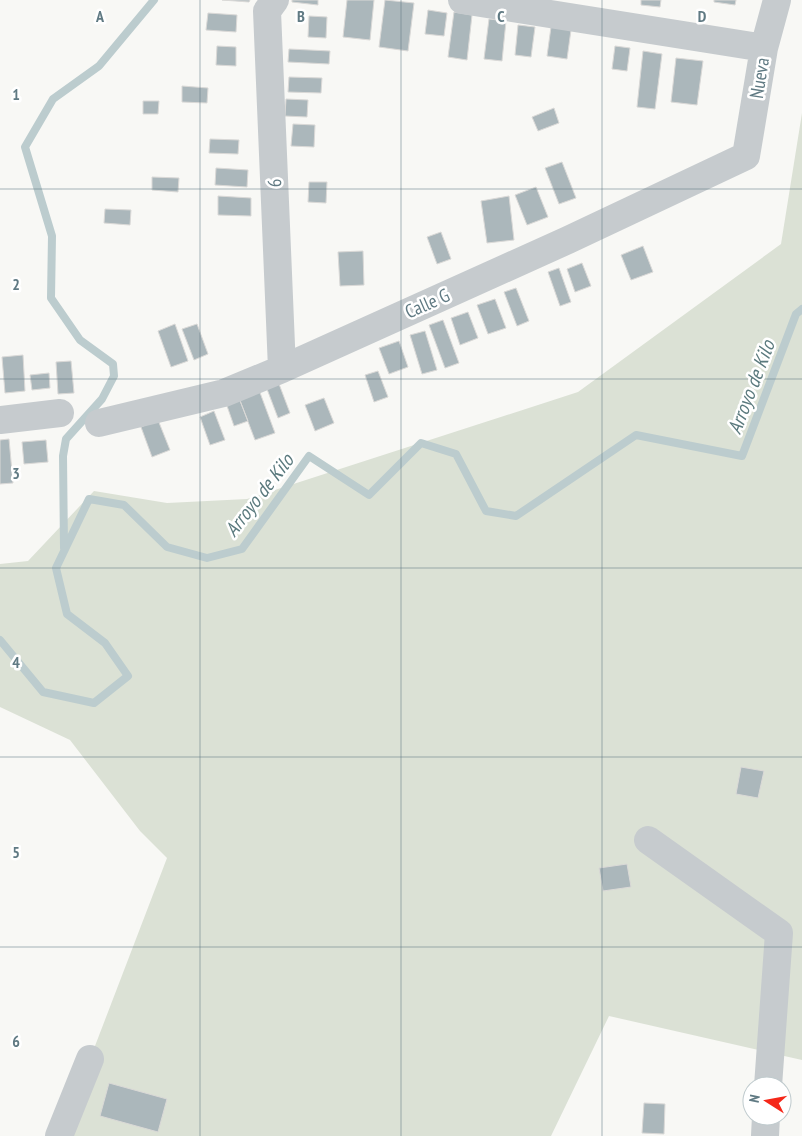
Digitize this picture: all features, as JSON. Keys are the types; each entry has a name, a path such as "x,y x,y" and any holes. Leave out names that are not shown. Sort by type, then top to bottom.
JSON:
{"street":[{"name":"6","path":"275,0 267,11 282,369"},
{"path":"462,0 764,48"},
{"name":"Nueva","path":"746,156 764,48 777,0"},
{"name":"Calle G","path":"98,423 224,393 282,369 559,244 746,156"},
{"path":"0,420 60,413"},
{"path":"648,840 779,933 769,1076"},
{"path":"58,1136 90,1059"}],"shaded area":[{"path":"802,113 802,1060 609,1016 551,1136 59,1136 167,858 140,831 70,740 0,707 0,564 28,561 94,491 167,503 247,499 578,392 781,244"}],"building":[{"path":"222,0 250,0 249,2"},
{"path":"292,0 318,0 318,5 292,2"},
{"path":"347,0 374,0 370,40 343,37"},
{"path":"385,0 414,3 408,51 379,47"},
{"path":"641,0 661,0 660,7 641,5"},
{"path":"714,0 736,0 735,5 714,2"},
{"path":"428,10 447,13 444,36 425,34"},
{"path":"454,12 472,15 467,60 448,57"},
{"path":"208,13 237,15 236,32 206,30"},
{"path":"309,16 327,17 326,38 308,37"},
{"path":"489,19 506,21 502,61 484,59"},
{"path":"518,25 535,27 531,57 515,55"},
{"path":"551,27 571,30 567,59 547,56"},
{"path":"217,46 236,47 236,66 216,65"},
{"path":"615,46 630,48 627,71 612,69"},
{"path":"289,49 330,51 329,64 288,62"},
{"path":"643,51 662,54 655,109 637,107"},
{"path":"676,58 703,61 697,105 671,102"},
{"path":"289,77 322,78 321,93 288,92"},
{"path":"182,86 208,88 207,103 182,102"},
{"path":"286,99 308,100 307,117 285,116"},
{"path":"143,101 159,101 158,114 143,114"},
{"path":"554,108 559,123 538,131 532,117"},
{"path":"293,124 315,125 314,147 291,146"},
{"path":"210,139 239,140 238,154 209,153"},
{"path":"562,162 576,198 559,204 545,168"},
{"path":"216,168 248,170 247,187 215,185"},
{"path":"152,177 179,178 178,192 152,190"},
{"path":"309,182 327,182 326,203 308,202"},
{"path":"536,187 548,217 527,225 515,195"},
{"path":"218,196 251,198 251,216 218,215"},
{"path":"509,196 514,240 487,243 481,201"},
{"path":"105,209 131,210 130,225 104,223"},
{"path":"441,232 451,259 437,264 427,237"},
{"path":"643,246 653,272 631,280 621,255"},
{"path":"363,251 364,285 340,286 338,252"},
{"path":"582,263 591,286 575,292 567,269"},
{"path":"559,268 571,302 560,306 548,272"},
{"path":"516,288 529,321 517,326 504,292"},
{"path":"495,299 506,328 488,334 477,305"},
{"path":"468,312 478,338 460,345 451,318"},
{"path":"443,320 459,363 445,368 429,325"},
{"path":"175,324 188,361 171,367 158,331"},
{"path":"197,324 208,354 194,360 182,329"},
{"path":"425,331 437,370 422,374 410,335"},
{"path":"399,341 408,367 389,374 379,348"},
{"path":"23,355 25,391 5,393 2,357"},
{"path":"71,361 74,393 58,394 56,362"},
{"path":"378,371 388,397 374,402 365,375"},
{"path":"49,373 50,388 32,390 30,375"},
{"path":"279,384 290,413 278,418 267,389"},
{"path":"259,390 275,433 255,440 239,398"},
{"path":"239,398 248,421 234,426 226,403"},
{"path":"324,398 334,423 315,431 305,405"},
{"path":"214,411 225,440 210,445 200,417"},
{"path":"158,420 170,450 152,457 141,427"},
{"path":"9,439 13,483 0,484 0,440"},
{"path":"46,440 48,462 24,464 22,442"},
{"path":"741,767 764,771 758,798 736,794"},
{"path":"627,864 631,887 603,891 599,868"},
{"path":"109,1083 167,1099 158,1132 100,1116"},
{"path":"644,1103 665,1104 664,1134 642,1133"}],"waterway":[{"path":"64,548 63,456 66,439 102,399 114,376 113,364 80,340 51,298 52,236 25,147 53,99 99,66 154,0"},
{"name":"Arroyo de Kilo","path":"0,640 43,692 94,703 128,676 105,643 67,614 56,568 89,499 124,505 167,547 207,558 242,549 309,456 369,495 421,443 456,454 486,511 516,516 636,435 742,456 796,314 802,309"}]}
